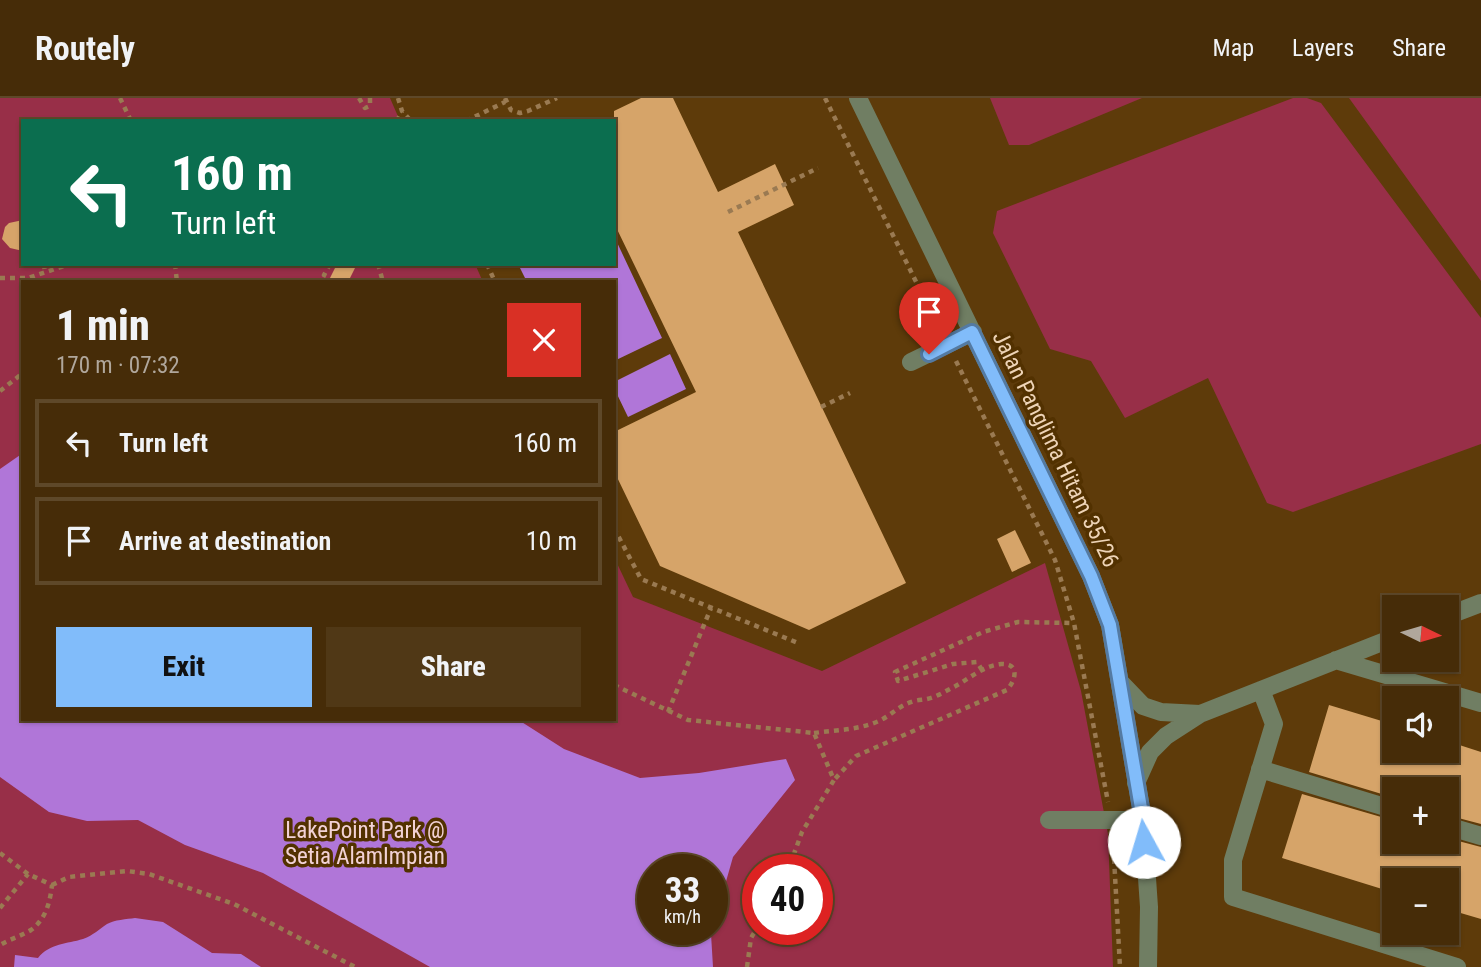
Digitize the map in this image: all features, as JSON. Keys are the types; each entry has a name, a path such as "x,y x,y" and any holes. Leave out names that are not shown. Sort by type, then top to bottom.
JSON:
{"street":[{"name":"Jalan Panglima Hitam 35/26","path":"858,98 1091,576 1110,625 1143,820 1149,907 1148,967"},
{"path":"911,362 972,332"},
{"path":"1460,612 1481,603"},
{"path":"1136,783 1150,752 1166,736 1200,714 1382,642"},
{"path":"1336,660 1481,703"},
{"path":"1120,682 1143,706 1161,712 1200,714"},
{"path":"1261,690 1274,724 1233,860 1233,897 1457,967"},
{"path":"1260,769 1382,806"},
{"path":"1049,820 1143,820"},
{"path":"1459,829 1481,836"}],"path":[{"path":"120,98 130,119"},
{"path":"359,98 365,108 370,106 370,98"},
{"path":"398,98 402,111 409,119"},
{"path":"470,119 505,100 511,110 520,113 557,98"},
{"path":"825,98 1055,560 1074,622 1111,820 1120,967"},
{"path":"398,119 402,111"},
{"path":"728,212 818,168"},
{"path":"44,266 45,274"},
{"path":"0,278 28,278 65,266"},
{"path":"327,266 324,275 330,278"},
{"path":"319,279 327,266"},
{"path":"0,391 21,375"},
{"path":"821,407 850,393"},
{"path":"616,532 641,579 798,643"},
{"path":"668,712 710,608"},
{"path":"982,670 977,662 965,662 898,681 895,672 984,632 1018,622 1074,622"},
{"path":"616,686 688,720 814,733 857,728 878,722 913,701 927,699 954,687 982,670 1004,664 1012,667 1015,673 1014,682 1007,690 856,756 834,780 802,832 794,854"},
{"path":"814,733 834,780"},
{"path":"0,853 28,874 52,885 69,877 127,871 149,874 234,904 355,967"},
{"path":"0,908 28,874"},
{"path":"0,945 32,929 49,907 52,885"},
{"path":"747,967 750,945"}],"green space":[{"name":"LakePoint Park @ Setia AlamImpian","path":"0,98 390,98 399,119 21,119 21,266 476,266 482,280 21,280 21,721 616,721 616,561 633,597 822,671 1045,563 1081,691 1108,834 1113,967 0,967"},
{"path":"990,98 1142,98 1029,145 1009,145"},
{"path":"1293,98 1307,98 1321,103 1481,318 1481,444 1293,512 1267,503 1208,378 1125,418 1091,361 1050,349 993,233 997,211"},
{"path":"1349,98 1481,98 1481,281"}],"shaded area":[{"path":"616,240 662,338 616,360 616,280 526,280 519,266 616,266"},
{"path":"670,354 686,389 628,417 616,392 616,381"},
{"path":"21,454 21,721 520,721 564,749 640,778 699,773 786,759 795,780 733,857 728,874 728,854 637,854 637,945 712,945 713,967 430,967 263,873 185,845 138,820 87,821 49,812 0,777 0,469"},
{"path":"135,918 163,922 212,953 241,954 261,967 14,967 15,955 38,958 53,947 87,937 110,923"}],"building":[{"path":"641,98 673,98 718,192 775,164 794,205 738,232 906,583 809,630 660,566 616,475 616,431 696,392 616,227 614,111"},
{"path":"21,220 21,251 10,248 2,239 9,223"},
{"path":"336,266 356,266 349,280 329,280"},
{"path":"1015,530 1031,563 1012,572 997,539"},
{"path":"1329,705 1382,721 1382,763 1459,763 1459,745 1481,752 1481,824 1459,818 1459,777 1382,777 1382,794 1309,772"},
{"path":"1302,794 1382,817 1382,854 1459,854 1459,841 1481,847 1481,919 1459,913 1459,868 1382,868 1382,889 1282,858"}],"route":[{"path":"929,354 972,332 1091,576 1110,625 1143,820 1144,842"}]}
